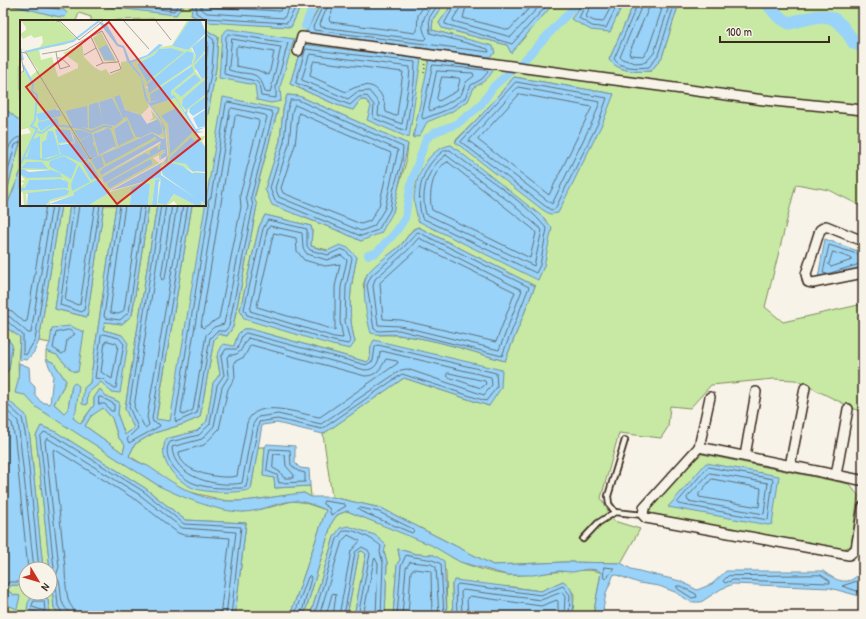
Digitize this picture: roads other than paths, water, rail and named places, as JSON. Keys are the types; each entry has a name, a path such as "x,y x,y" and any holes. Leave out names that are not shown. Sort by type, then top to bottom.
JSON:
{"street":[{"path":"298,51 302,37 764,100 863,110"},
{"path":"863,241 826,226 823,227 820,230 806,274 808,282 820,283 863,273"},
{"path":"790,466 805,388"},
{"path":"746,456 756,392"},
{"path":"710,397 700,447 644,508 643,515 650,519 849,555 856,548 863,507"},
{"path":"836,475 848,409"},
{"path":"700,447 836,475 862,482"}],"lane":[{"path":"615,512 609,504 608,496 625,440"},
{"path":"583,539 598,523 615,512 643,515"}],"water":[{"path":"3,3 19,3 64,10 68,14 65,17 60,17"},
{"path":"82,3 184,3 176,15 82,4"},
{"path":"193,3 302,3 291,27 207,22 206,20 191,15"},
{"path":"321,3 444,3 433,19 432,30 493,46 495,53 489,57 318,35 306,32"},
{"path":"453,3 554,3 511,53 507,45 442,28 439,23"},
{"path":"583,3 623,3 610,32 591,30 571,19"},
{"path":"634,3 679,3 662,57 651,71 634,71 623,69 613,64 609,60"},
{"path":"228,29 294,39 280,87 281,101 271,103 257,100 255,85 219,78 222,34"},
{"path":"206,30 218,37 216,68 206,125"},
{"path":"302,44 421,59 409,138 367,120 371,106 366,100 360,100 353,110 337,105 290,84"},
{"path":"429,60 495,66 491,74 486,79 474,87 468,101 451,112 427,122 420,135 413,138"},
{"path":"514,77 614,94 603,122 558,213 550,214 543,210 455,142 485,111"},
{"path":"287,95 299,96 408,144 393,212 381,233 361,241 342,232 272,205 265,189 280,141 283,110"},
{"path":"223,97 278,109 254,198 257,205 233,327 227,336 219,334 214,339 200,417 184,424 154,433 135,444 129,456 131,458 148,466 186,490 206,498 228,501 304,493 311,497 332,497 381,508 493,565 565,562 621,563 631,569 680,581 697,590 712,584 726,571 823,571 833,578 844,581 863,575 863,597 830,588 733,584 721,589 701,602 691,602 675,592 659,586 639,583 614,574 606,593 602,616 593,616 601,573 598,570 588,569 573,572 559,571 533,575 507,575 460,562 431,545 347,511 337,515 332,522 304,616 290,616 326,510 314,505 294,501 249,512 243,512 211,507 189,499 159,486 36,407 25,395 15,393 18,381 19,363 29,367 30,382 35,387 35,395 41,402 50,404 53,375 46,359 54,363 66,381 54,404 64,413 68,409 72,385 75,383 79,386 76,411 73,418 81,424 94,405 94,398 100,389 106,396 119,402 118,416 125,435 134,428 125,409 157,206 192,206 156,419 170,421","holes":["103,408 112,418 118,437 125,445 123,453 85,426 91,416"]},
{"path":"3,107 20,121 20,143 7,191 3,197"},
{"path":"451,145 544,218 552,228 544,266 538,280 418,221 414,199 420,173 429,158 435,152"},
{"path":"20,173 20,206 61,206 39,341 34,352 27,360 19,359 20,337 8,329 3,322 3,215"},
{"path":"70,206 104,206 87,317 55,309"},
{"path":"116,206 149,206 132,315 122,324 105,322 103,330 122,335 128,343 120,393 111,392 101,382 88,393 87,405 82,404 84,388 90,383"},
{"path":"265,215 311,226 311,246 327,251 340,245 348,248 357,257 350,300 351,320 355,342 350,349 244,319 240,310 259,227"},
{"path":"418,227 535,286 505,361 426,339 395,334 371,333 364,293 368,273 379,262 399,247 412,231"},
{"path":"825,239 863,253 863,267 827,278 818,278"},
{"path":"70,326 84,332 78,372 72,371 57,355 46,351 50,343 52,328"},
{"path":"243,329 250,329 367,362 370,359 371,346 374,340 502,370 501,388 489,406 404,378 323,434 277,423 262,425 251,489 239,492 213,492 198,490 180,480 169,468 164,454 166,439 197,431 207,421 213,383 220,374 217,356 223,344 234,346 238,334"},
{"path":"3,331 12,345 9,370 3,376"},
{"path":"9,401 26,415 30,438 42,561 18,561 18,585 12,585 7,590 14,595 18,596 19,601 17,609 3,603 3,402"},
{"path":"41,426 56,432 145,488 185,520 246,523 235,616 61,616 54,608 53,601 58,601 58,561 49,561 36,436"},
{"path":"267,444 295,446 295,463 300,468 309,469 310,486 275,488 274,478 263,476 265,447"},
{"path":"706,463 779,476 772,524 768,525 668,507"},
{"path":"348,526 375,535 386,545 384,552 387,562 385,616 354,616 366,554 362,551 359,552 347,616 310,616 334,537 340,528"},
{"path":"398,549 416,554 434,555 444,561 447,616 393,616 397,564 400,560"},
{"path":"455,580 541,591 563,581 572,592 573,616 453,616 452,584"},
{"path":"29,601 48,601 50,616 41,616 37,612 27,610"}],"waterway":[{"path":"305,26 314,3"},
{"path":"368,255 376,253 396,232 405,218 411,183 426,139 435,132 457,124 480,106 494,86 526,58 578,3"},
{"path":"767,3 778,16 789,23 819,16 827,16 840,24 847,31 854,43 863,46"}]}
